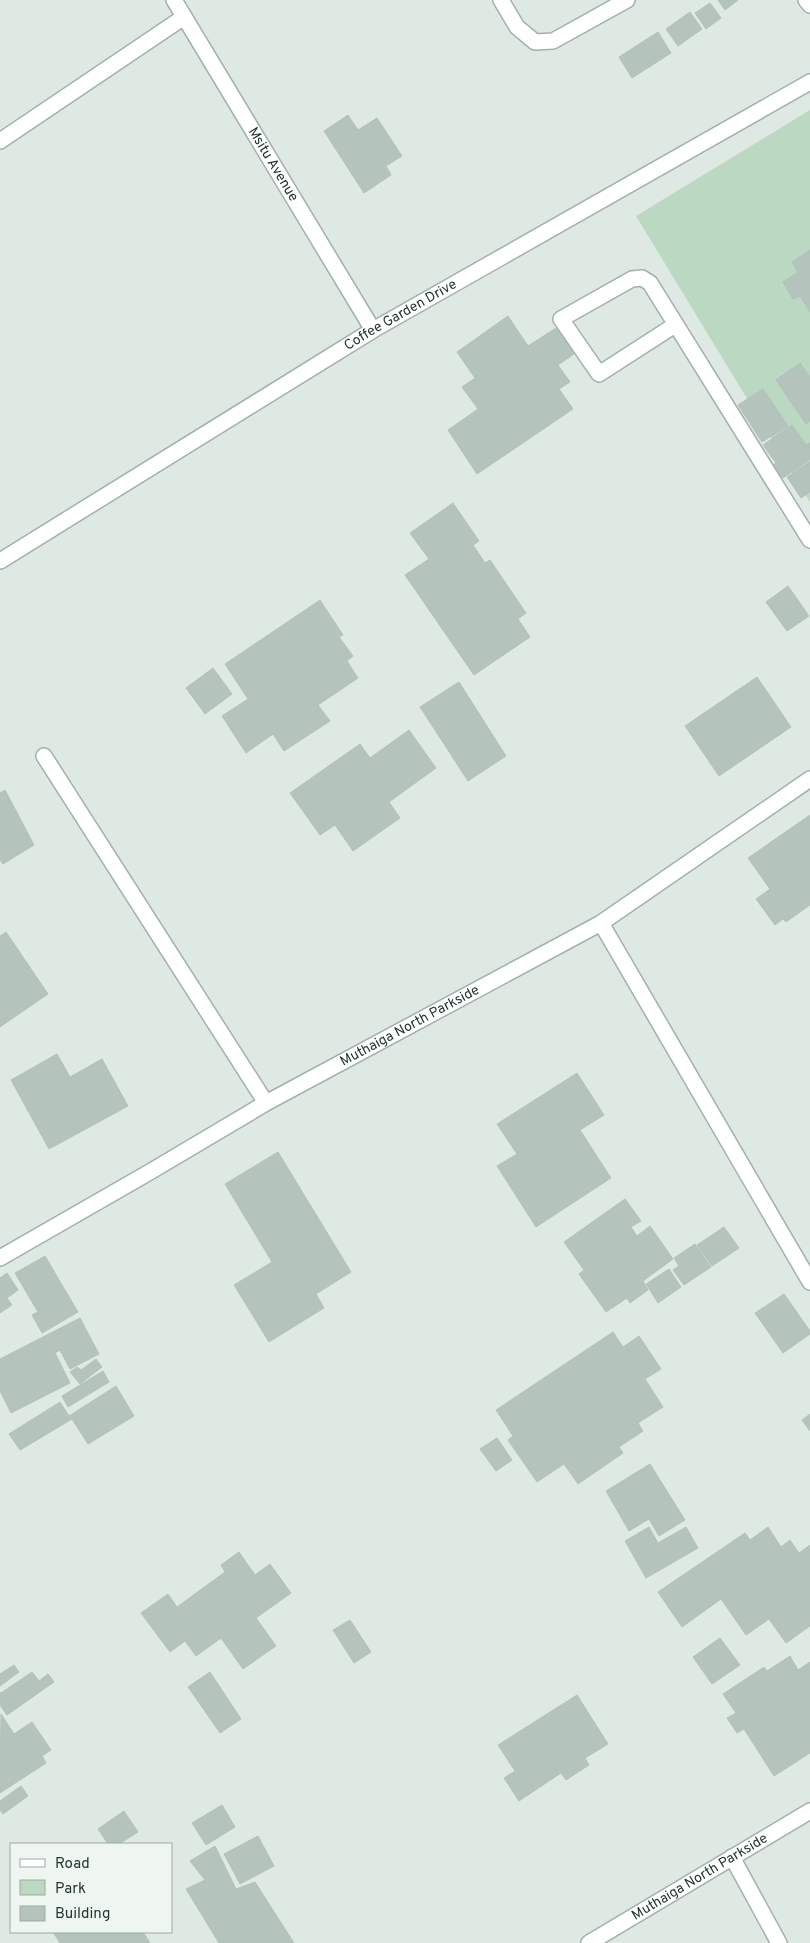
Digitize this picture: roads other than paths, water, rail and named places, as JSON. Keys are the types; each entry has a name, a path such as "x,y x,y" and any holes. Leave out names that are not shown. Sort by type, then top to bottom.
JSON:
{"street":[{"name":"Msitu Avenue","path":"174,0 373,330"},
{"path":"501,0 517,27 534,42 553,41 627,0"},
{"path":"806,0 810,6"},
{"path":"0,141 184,17"},
{"name":"Coffee Garden Drive","path":"0,561 373,330 810,82"},
{"path":"675,325 599,374 561,319 632,279 642,278 650,283 810,540"},
{"path":"44,756 266,1103"},
{"name":"Muthaiga North Parkside","path":"0,1258 148,1174 266,1103 601,923 810,779"},
{"path":"601,923 810,1282"},
{"name":"Muthaiga North Parkside","path":"589,1943 810,1811"},
{"path":"732,1857 779,1943"}]}
